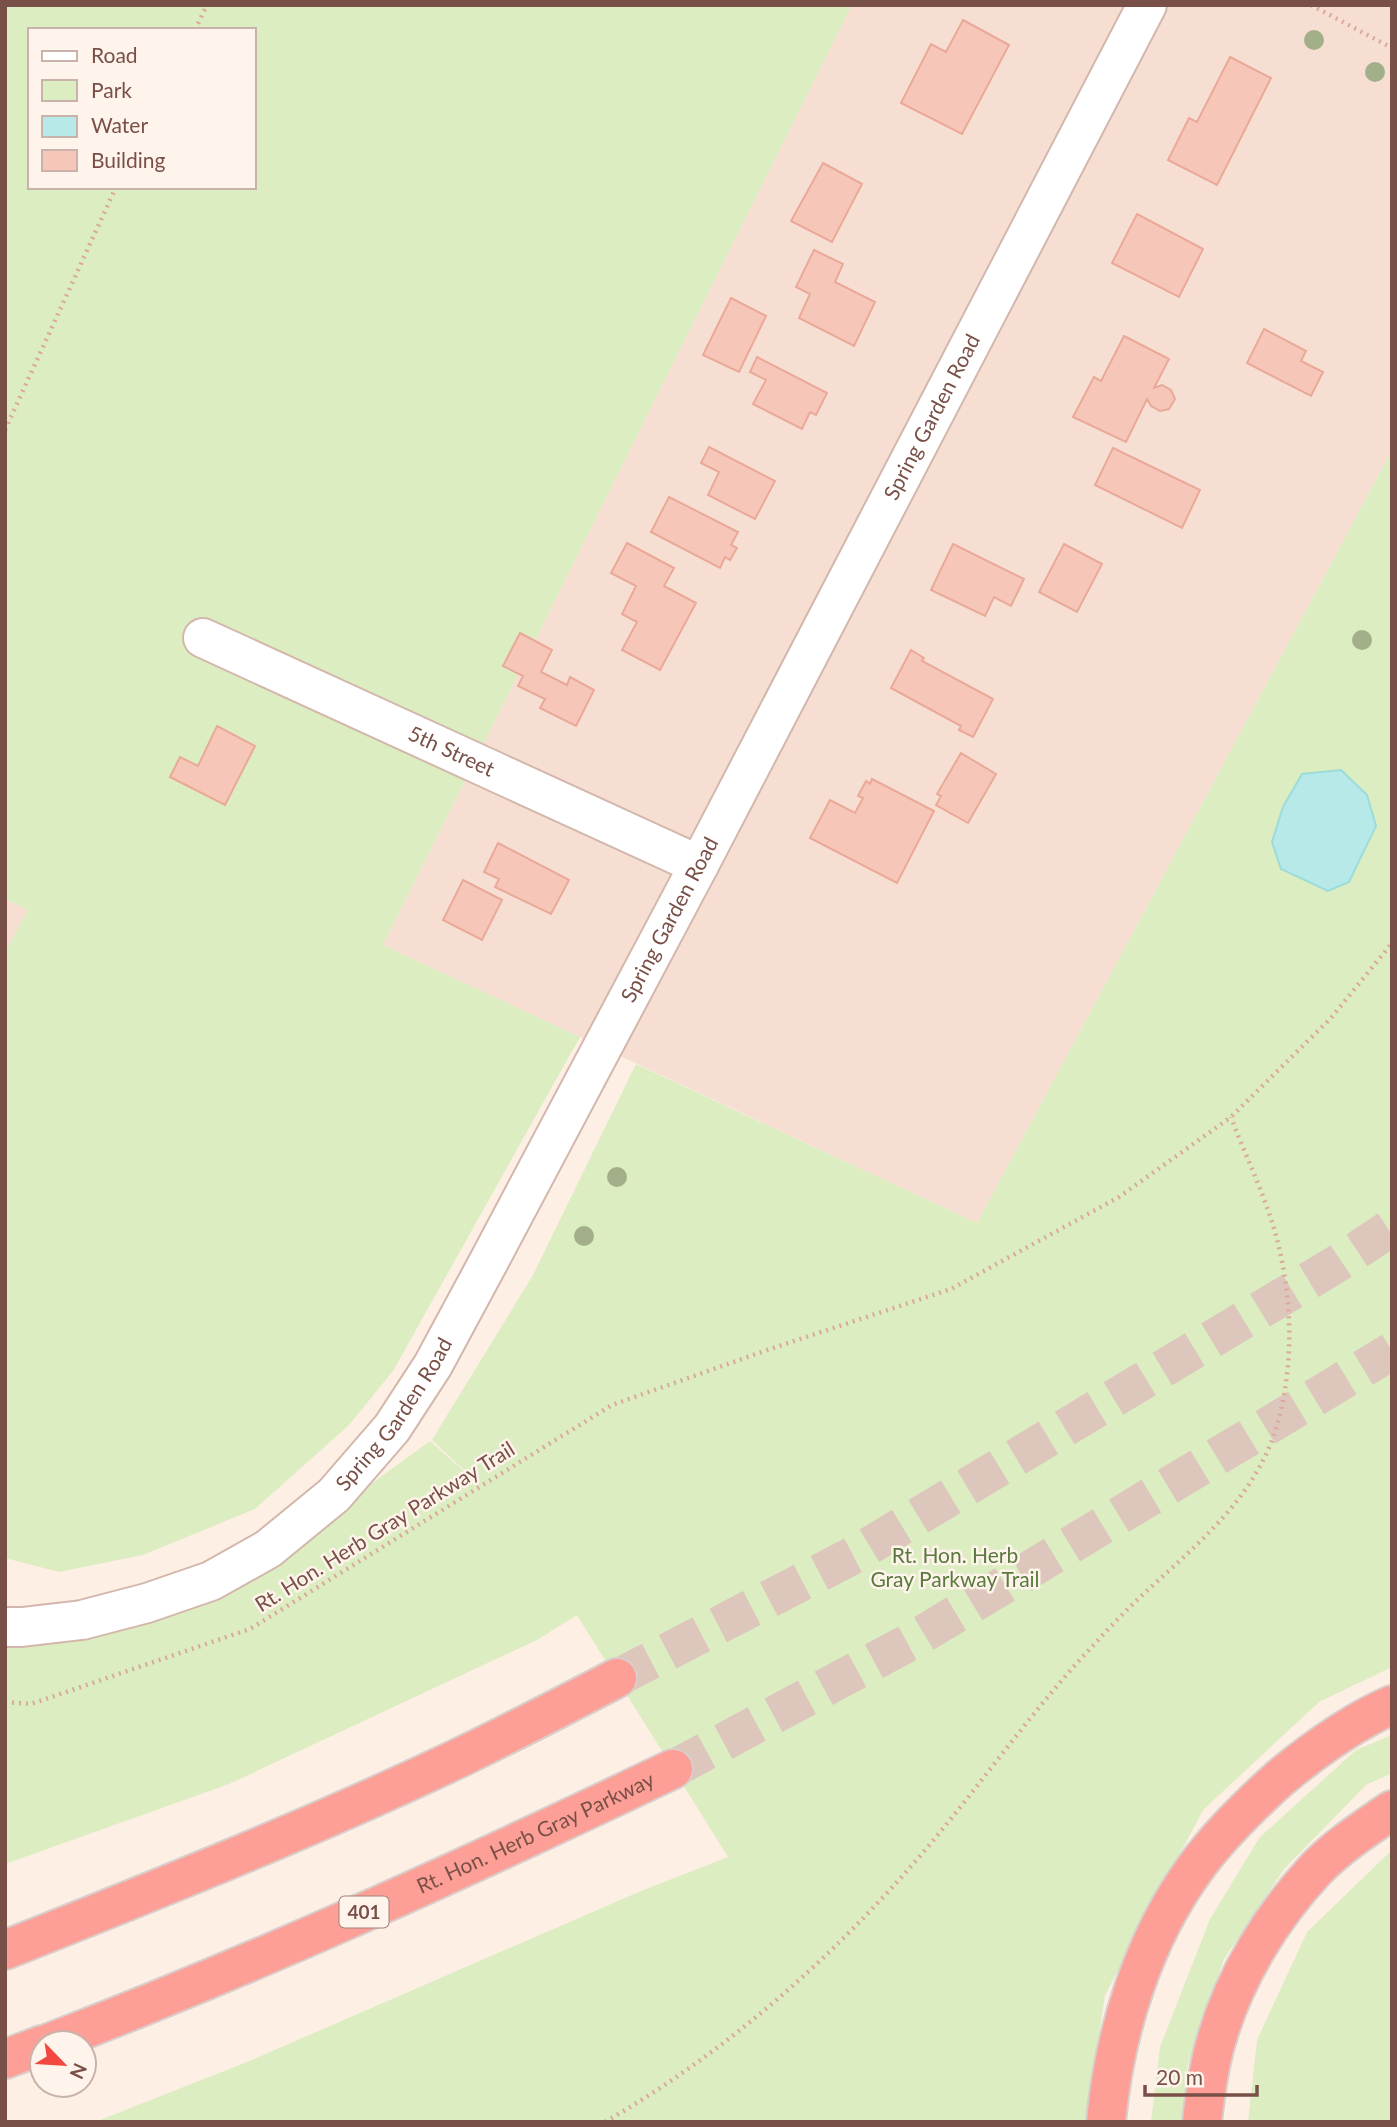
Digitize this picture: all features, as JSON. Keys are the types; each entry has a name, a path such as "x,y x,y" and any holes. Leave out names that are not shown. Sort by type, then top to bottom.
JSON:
{"highway":[{"path":"5,1950 320,1822 461,1757 617,1678"},
{"path":"1106,2122 1116,2059 1132,1996 1168,1913 1195,1868 1228,1828 1304,1758 1337,1734 1392,1705"},
{"name":"Rt. Hon. Herb Gray Parkway","path":"83,2029 288,1946 474,1864 673,1769"},
{"path":"1202,2122 1216,2038 1233,1993 1262,1940 1284,1907 1317,1868 1354,1836 1392,1810"},
{"path":"5,2059 28,2050"}],"street":[{"name":"Spring Garden Road","path":"5,1627 82,1620 147,1603 211,1581 268,1549 334,1495 392,1428 433,1365 699,865 1147,5"},
{"name":"5th Street","path":"203,638 699,865"}],"path":[{"path":"196,28 207,5"},
{"path":"1311,5 1392,48"},
{"path":"5,430 115,189"},
{"name":"Rt. Hon. Herb Gray Parkway Trail","path":"5,1703 31,1704 250,1629 612,1405 951,1289 1119,1197 1231,1117 1331,1018 1392,943"},
{"path":"605,2122 670,2082 729,2040 818,1964 927,1848 1051,1691 1134,1603 1215,1527 1239,1501 1258,1472 1275,1430 1283,1397 1289,1307 1285,1272 1274,1230 1231,1117"}],"shaded area":[{"path":"852,5 1392,5 1392,450 977,1223 383,945"},
{"path":"5,899 28,910 5,953"}],"green space":[{"path":"5,5 852,5 383,945 580,1037 393,1371 349,1425 255,1509 143,1555 59,1572 5,1558 5,953 28,910 5,899"},
{"name":"Rt. Hon. Herb Gray Parkway Trail","path":"1392,450 1392,1667 1319,1702 1203,1810 1105,1995 1086,2122 95,2122 247,2062 641,1891 728,1857 577,1615 537,1640 229,1784 5,1864 5,1644 57,1643 204,1606 430,1441 485,1490 432,1440 533,1275 636,1064 977,1223"},
{"path":"1392,1735 1392,1773 1366,1785 1284,1869 1224,1959 1187,2067 1187,2122 1151,2122 1160,2047 1210,1919 1260,1837 1356,1750"},
{"path":"1392,1850 1392,2122 1248,2122 1257,2040 1307,1932"}],"water":[{"path":"1341,770 1367,795 1376,826 1349,882 1328,891 1281,869 1272,842 1283,807 1302,774"}],"building":[{"path":"963,20 1009,45 962,134 901,103 931,44 946,52"},
{"path":"1230,57 1271,78 1217,185 1168,160 1189,118 1197,122"},
{"path":"823,163 862,184 832,242 791,221"},
{"path":"1137,214 1203,249 1179,297 1112,263"},
{"path":"814,250 843,264 835,282 875,302 854,346 799,318 810,294 796,287"},
{"path":"731,298 766,316 739,372 703,355"},
{"path":"1264,329 1306,351 1301,361 1323,372 1311,396 1247,363"},
{"path":"1124,336 1169,359 1154,388 1162,385 1171,390 1175,399 1169,409 1160,411 1151,406 1147,399 1126,442 1073,417 1094,377 1101,381"},
{"path":"757,357 827,393 816,415 810,412 802,429 753,404 766,380 750,372"},
{"path":"709,447 775,481 755,519 708,495 719,472 701,463"},
{"path":"1113,448 1200,490 1182,528 1095,485"},
{"path":"669,497 738,532 731,545 737,548 730,560 725,557 720,568 651,532"},
{"path":"627,543 674,568 664,586 696,603 660,670 622,650 637,622 622,614 636,586 611,573"},
{"path":"953,544 1024,579 1011,606 994,597 985,616 931,590"},
{"path":"1064,544 1102,564 1077,612 1039,592"},
{"path":"520,633 552,650 541,672 567,685 570,677 594,690 576,726 540,708 545,699 518,686 523,676 503,666"},
{"path":"911,650 924,658 922,661 993,699 973,737 959,730 961,726 891,688"},
{"path":"217,726 255,746 225,805 170,777 180,757 198,766"},
{"path":"961,753 996,774 968,823 936,805 941,796 937,794"},
{"path":"872,779 934,811 897,883 810,838 830,800 855,813 863,798 858,796 866,781 870,784"},
{"path":"498,843 569,880 551,914 495,887 499,879 484,872"},
{"path":"463,880 502,900 482,940 443,920"}],"tunnel":[{"path":"617,1678 854,1555 1335,1265 1392,1227"},
{"path":"673,1769 908,1643 1392,1351"}]}
